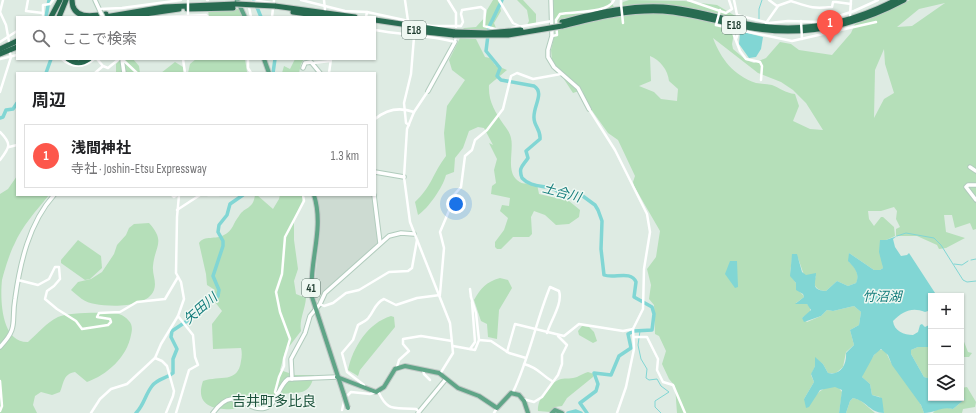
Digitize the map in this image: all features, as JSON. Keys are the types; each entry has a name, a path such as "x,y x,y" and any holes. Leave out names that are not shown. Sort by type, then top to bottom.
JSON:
{"highway":[{"path":"52,16 60,0"},
{"path":"57,16 63,0"},
{"path":"58,16 66,0"},
{"path":"72,0 73,8 76,12 86,16 164,7 236,4 274,5 348,16"},
{"name":"E18","path":"561,24 616,10 654,7 692,11 760,26 805,27 829,24 854,18 896,0"},
{"name":"E18","path":"376,24 455,31 508,32 612,14 655,11 692,15 764,30 805,31 829,28 855,22 904,0"},
{"path":"131,16 180,9 236,4"},
{"path":"274,5 328,16"},
{"path":"110,16 164,7"},
{"path":"142,16 180,9"},
{"name":"E18","path":"376,20 455,31"},
{"path":"0,53 16,43"},
{"path":"0,53 16,48"},
{"path":"71,60 80,63 87,60"}],"main road":[{"path":"236,4 244,16"},
{"path":"264,60 269,72"},
{"name":"41","path":"314,196 319,221 311,284 315,310 350,413"},
{"path":"337,377 377,391 384,387 392,372 397,367 405,366 440,374 458,388 479,396 497,408 512,392 522,398 528,413"},
{"path":"552,413 557,410 562,413"}],"street":[{"path":"3,0 0,10 6,25 9,42"},
{"path":"28,0 26,11 44,13"},
{"path":"43,16 44,5 50,4 53,0"},
{"path":"95,0 103,16"},
{"path":"99,10 181,0"},
{"path":"188,0 189,16 207,16"},
{"path":"251,16 249,8 252,2 256,0 274,5 272,16"},
{"path":"301,0 325,8 408,21 455,31"},
{"path":"324,0 325,8"},
{"path":"405,0 408,21 406,35"},
{"path":"440,374 453,352 449,318 410,222 404,177 405,137 409,125 414,112 428,91 455,42 456,13 448,0"},
{"path":"499,0 513,22 521,27"},
{"path":"551,0 552,36 548,50 548,57 551,63 561,74 578,88 589,109 615,150 649,219 650,232 644,269 643,309 633,329 634,349 617,413"},
{"path":"552,36 557,35 556,20 560,14 601,9 610,6 614,0"},
{"path":"621,0 623,23"},
{"path":"688,0 730,12 732,9 729,0"},
{"path":"734,0 737,16 766,23 828,20 878,0"},
{"path":"769,0 778,6"},
{"path":"766,23 778,6 791,1 805,7 817,8 832,7 834,2 851,2 850,16"},
{"path":"455,31 462,25 461,12 464,9 481,7 486,10 483,23 486,28 499,30 552,21"},
{"path":"720,10 716,25 729,28 740,51 746,59 758,60 762,64 761,80"},
{"path":"801,21 802,39"},
{"path":"736,40 739,30 792,41 876,22"},
{"path":"376,30 414,37 434,37 455,42"},
{"path":"0,42 16,32"},
{"path":"409,125 406,123 404,108 412,67 414,37"},
{"path":"0,53 11,57 16,55"},
{"path":"0,92 11,57 10,53"},
{"path":"64,60 74,66 86,65 94,60"},
{"path":"97,60 103,66 108,68 120,60"},
{"path":"121,60 124,72"},
{"path":"122,60 136,72"},
{"path":"183,60 185,72"},
{"path":"248,60 249,72"},
{"path":"302,72 308,61 313,63 331,60 329,72"},
{"path":"313,63 319,72"},
{"path":"96,72 103,66"},
{"path":"440,295 444,248 440,232 452,206 453,196 461,187 464,156 472,150 475,140 487,130 503,109 511,76 517,74 533,79 561,74"},
{"path":"376,118 388,111 404,108 414,112"},
{"path":"0,132 7,139 9,147"},
{"path":"0,160 9,147 16,145"},
{"path":"970,167 976,171"},
{"path":"376,172 404,177"},
{"path":"976,185 968,185 966,187 976,200"},
{"path":"0,347 12,331 18,280 37,218 53,196"},
{"path":"91,413 100,399 111,389 127,384 155,358 161,344 178,316 184,299 181,282 178,276 178,196"},
{"path":"177,210 198,196"},
{"path":"277,394 275,392 278,379 284,366 284,359 290,339 280,312 276,292 282,274 285,237 304,201 303,196"},
{"path":"374,196 380,243"},
{"path":"292,378 291,359 307,329 310,316 320,304 325,294 380,243 397,233 414,234"},
{"path":"320,304 324,306 333,303 346,293 358,290 389,272 408,271 412,268 417,240"},
{"path":"18,280 38,284 49,279 55,267 59,267 60,279 47,291 45,299 57,309 76,321 82,329 108,325 111,322 110,319 97,317 99,313 120,312 137,302 165,299 178,276"},
{"path":"512,392 521,376 536,330 540,312 550,287 559,291 561,296 559,306 547,333"},
{"path":"470,289 475,342 470,349"},
{"path":"364,387 364,385 347,372 342,353 353,340 358,325 368,318 372,310 384,299 396,305 417,298 440,295"},
{"path":"453,346 475,350 480,340 476,313 471,297"},
{"path":"176,413 189,370 198,364 195,357 192,335 178,316"},
{"path":"507,352 515,324 558,336 565,336 579,324 624,330 633,329"},
{"path":"397,367 399,360 409,351 403,344 402,339 421,336 452,341"},
{"path":"522,398 534,402 542,397 552,381 558,375 562,364 562,355 567,345 558,336"},
{"path":"634,337 648,337 658,360 657,370 663,382 673,386 685,413"},
{"path":"480,340 491,342 507,352 526,358"},
{"path":"155,358 162,361 170,373 174,396 166,413"},
{"path":"524,364 540,371 543,376 552,381"},
{"path":"423,370 430,380"},
{"path":"213,413 222,403 232,399 239,400 257,408 266,408 272,404 281,384 292,378 337,377"},
{"path":"342,410 345,398 351,392 370,394 377,391 383,403 390,408 416,409 418,412 446,379"},
{"path":"0,381 2,406 0,411"},
{"path":"494,413 497,408"}],"shaded area":[{"path":"317,196 373,196 378,242 359,263 325,291 319,301 315,300 314,289 321,224"}],"green space":[{"path":"493,0 500,0 501,11 494,23 496,28 492,31 463,29 476,27 486,16 487,10"},
{"path":"517,0 523,0 536,14 536,23 527,25 529,21 527,10"},
{"path":"553,0 610,0 614,7 619,7 623,2 629,0 684,1 717,5 737,17 732,44 733,49 746,60 754,63 766,58 780,42 791,44 799,50 832,55 851,33 855,24 879,15 910,0 976,0 976,229 973,230 970,223 955,228 952,215 944,215 946,232 965,238 946,248 939,249 937,245 917,236 896,236 896,229 900,227 896,219 897,211 894,207 881,211 868,211 869,219 874,226 881,217 883,217 894,227 895,236 886,240 880,240 883,268 880,270 874,270 849,253 849,262 854,267 858,277 856,283 848,286 837,281 826,291 820,290 815,286 814,281 816,276 804,275 798,258 792,256 791,273 796,283 796,288 804,297 796,303 807,304 810,307 810,312 802,318 807,322 821,316 827,310 833,311 854,306 861,312 859,325 850,330 854,345 846,352 843,367 836,373 828,373 823,364 815,358 815,366 811,375 814,382 804,399 814,398 821,390 830,387 838,387 842,392 839,413 677,413 675,386 669,379 662,364 666,351 659,336 655,334 654,305 649,299 651,285 647,269 656,257 660,231 634,186 633,182 635,176 618,140 608,133 588,105 582,90 573,93 552,61 551,50 555,33","holes":["945,3 912,26 897,27 919,9","713,38 758,73 781,82 793,90 806,103 823,130 810,129 793,121 799,106 795,94 785,92 772,85 756,83 741,76 734,71 716,46","884,49 885,64 894,93 884,99 874,118 875,70","650,56 663,66 669,81 678,89 677,101 661,99 654,92 639,86 651,81"]},
{"path":"239,9 242,16 209,16 208,10"},
{"path":"460,38 476,39 485,57 490,58 495,65 507,70 489,85 489,91 493,106 511,136 511,166 514,176 519,182 537,184 539,194 569,201 580,210 579,217 569,224 556,225 545,215 534,211 531,217 532,234 529,237 513,237 501,249 497,249 495,247 495,242 504,230 508,218 500,211 502,205 509,206 510,198 491,194 492,186 496,183 494,170 497,159 489,143 493,145 484,128 478,127 469,131 463,148 455,158 454,172 446,175 435,197 418,215 415,202 429,185 446,156 444,133 447,106 465,80 452,70 449,60"},
{"path":"120,60 134,60 139,66 140,72 116,72 116,64"},
{"path":"195,60 245,60 247,72 188,72 190,64"},
{"path":"294,60 303,60 299,72 282,72 284,66 290,69"},
{"path":"175,62 183,67 184,72 162,72"},
{"path":"16,177 16,196 48,196 17,238 12,248 2,280 2,308 7,328 12,335 19,340 28,342 54,319 63,315 79,313 119,314 128,320 132,328 129,343 125,351 121,358 109,370 87,382 75,372 71,373 64,379 60,392 52,395 41,392 35,396 33,405 37,413 0,413 0,194 8,189"},
{"path":"255,196 258,196 273,209 280,196 305,196 294,219 294,240 298,269 294,281 296,294 306,298 301,331 285,352 280,370 295,375 314,375 312,383 305,391 277,396 261,406 246,400 235,409 221,409 208,405 204,402 201,390 203,381 232,376 236,373 241,361 242,351 241,348 213,349 212,324 222,311 211,297 215,290 207,285 199,243 204,239 221,236 227,233 241,213 251,206"},
{"path":"149,223 154,229 158,239 153,266 155,287 150,296 144,300 128,305 110,306 88,302 71,290 78,282 91,279 102,272 114,254 117,245 126,235 129,228 134,224"},
{"path":"78,240 101,256 102,268 90,279 85,280 61,263 61,260"},
{"path":"500,278 508,280 512,288 499,310 497,339 488,337 487,324 481,321 474,300 484,286 491,281"},
{"path":"391,316 394,317 395,327 360,370 358,376 348,370 350,361 363,337 375,324"},
{"path":"582,326 589,327 594,332 597,341 593,343 579,335 578,331"},
{"path":"964,342 968,352 972,353 969,357 964,357"},
{"path":"918,347 928,347 928,378 924,377 911,354 911,350"},
{"path":"878,350 883,350 886,353 891,363 915,394 924,413 884,413 880,397 872,395 870,384 862,377 865,367"},
{"path":"588,372 594,374 593,377 567,398 562,406 555,407 550,412 538,411 538,406 542,396 549,387 561,379 575,378"},
{"path":"967,387 976,402 975,407 963,409 962,413 933,413 940,408 953,409 964,401 964,388"},
{"path":"853,398 860,400 875,413 846,413 850,401"}],"water":[{"path":"743,32 763,37 761,49 756,57 749,58 739,44 740,33"},
{"name":"竹沼湖","path":"897,236 893,239 895,247 901,256 909,253 935,293 928,293 928,311 912,310 904,312 893,321 897,330 913,335 918,332 920,325 922,324 925,327 928,326 928,347 918,347 911,350 911,354 924,377 928,378 928,401 963,401 953,409 945,408 924,413 921,405 892,365 888,355 881,349 874,355 862,377 870,384 872,395 882,398 884,413 875,411 853,398 850,401 846,413 839,413 842,390 835,387 820,390 809,407 806,408 804,399 814,382 811,374 815,366 815,357 823,364 828,373 836,373 840,371 844,365 846,353 854,345 850,330 859,325 861,312 854,306 833,311 827,310 821,316 804,322 802,318 811,310 807,304 795,304 804,297 803,294 796,290 796,283 790,276 792,254 797,254 802,272 806,275 816,273 816,288 826,291 837,281 848,286 856,283 857,274 855,269 848,261 849,253 874,270 880,270 883,268 879,252 880,240 886,240"},
{"path":"730,261 737,261 738,287 735,288 725,274"}],"waterway":[{"path":"46,16 49,0"},
{"name":"矢田川","path":"254,0 261,16"},
{"name":"土合川","path":"502,0 489,27 486,51 500,68 497,76 501,80 534,86 537,89 539,96 534,118 540,139 526,151 528,158 521,169 522,178 526,182 552,189 561,194 580,194 595,205 602,221 601,249 604,275 630,276 634,278 636,282 634,297 652,307 654,314 652,330 634,331 628,334 631,348 619,356 611,375 594,373 598,384 596,391 580,403 587,413"},
{"path":"759,19 759,9 762,0"},
{"path":"46,72 51,60"},
{"name":"矢田川","path":"273,72 275,60"},
{"path":"0,118 3,117 6,110 13,109 16,104"},
{"name":"矢田川","path":"136,413 141,407 154,383 173,373 173,359 177,349 171,337 172,331 190,319 195,313 218,296 219,290 213,276 223,246 223,241 218,232 219,225 227,215 230,204 242,196"},
{"path":"897,236 906,233 934,238 941,245 963,280 967,282 976,281"},
{"path":"971,260 976,259"},
{"path":"954,264 962,265 968,261"},
{"path":"640,331 638,345 641,359 647,369 646,378 649,380 657,379 661,386 669,392 655,401 655,407 661,413"},
{"name":"土合川","path":"568,413 576,411 581,413"}],"place":[{"name":"浅間神社","path":"830,43"}],"district":[{"name":"吉井町多比良","path":"274,401"}]}
